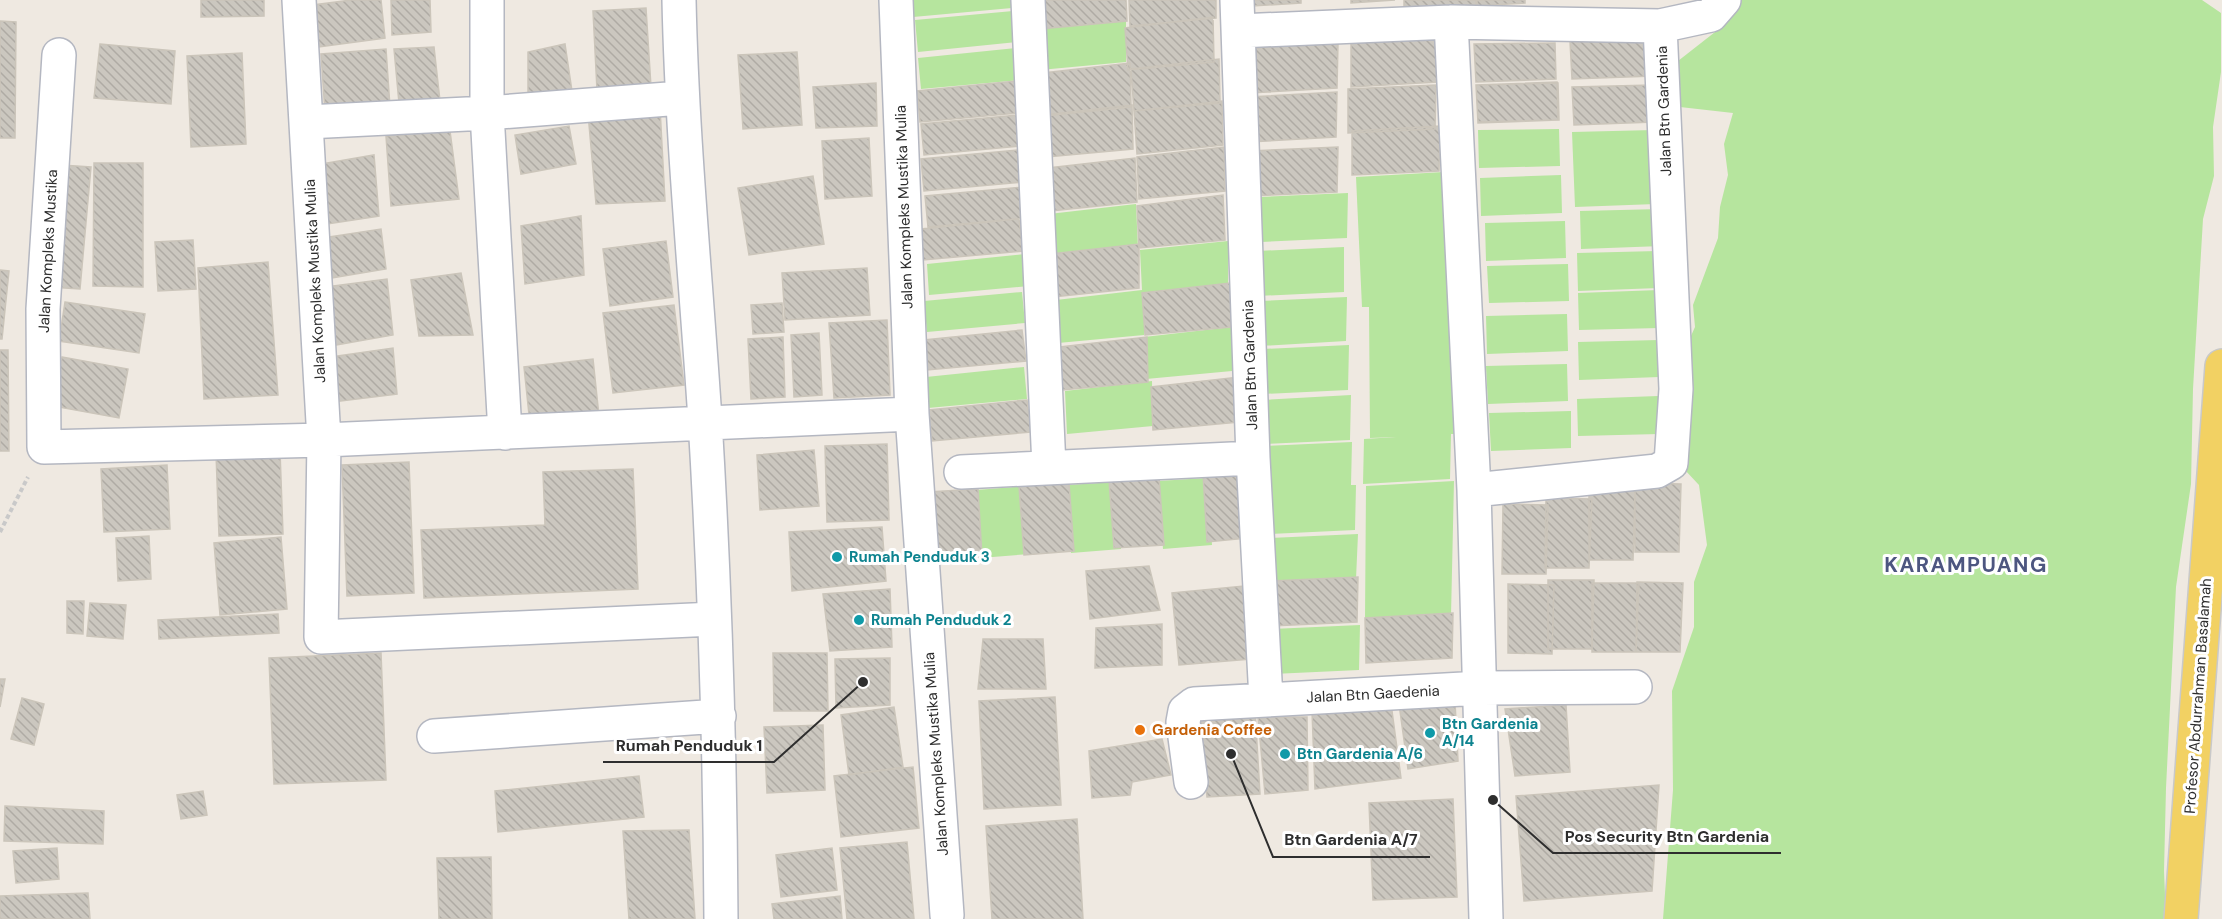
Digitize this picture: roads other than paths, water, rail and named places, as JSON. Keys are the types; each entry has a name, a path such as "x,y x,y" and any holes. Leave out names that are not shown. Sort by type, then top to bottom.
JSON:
{"main road":[{"name":"Profesor Abdurrahman Basalamah","path":"2181,919 2220,432 2222,366"}],"street":[{"name":"Jalan Kompleks Mustika Mulia","path":"299,0 324,440 321,637 714,619"},
{"path":"487,0 487,113 505,433"},
{"path":"679,0 681,98 705,421 719,716 722,919"},
{"name":"Jalan Kompleks Mustika Mulia","path":"896,0 912,414 947,915"},
{"path":"1028,0 1049,467"},
{"name":"Jalan Btn Gardenia","path":"1266,699 1253,458 1238,15 1660,26 1712,15 1724,0"},
{"path":"1451,22 1474,490 1486,919"},
{"name":"Jalan Btn Gardenia","path":"1474,490 1657,471 1671,463 1676,389 1660,26"},
{"name":"Jalan Kompleks Mustika","path":"59,55 43,309 44,447 324,440"},
{"path":"307,122 487,113 681,98"},
{"path":"324,440 505,433 705,421 912,414"},
{"path":"961,472 1253,458"},
{"name":"Jalan Btn Gaedenia","path":"1191,782 1183,722 1185,711 1194,704 1215,700 1481,688 1635,687"},
{"path":"434,736 719,716"}],"place":[{"name":"Rumah Penduduk 3","path":"837,557"},
{"name":"Rumah Penduduk 2","path":"859,620"},
{"name":"Rumah Penduduk 1","path":"863,682"},
{"name":"Gardenia Coffee","path":"1140,730"},
{"name":"Btn Gardenia A/14","path":"1430,733"},
{"name":"Btn Gardenia A/7","path":"1231,754"},
{"name":"Btn Gardenia A/6","path":"1285,754"},
{"name":"Pos Security Btn Gardenia","path":"1493,800"}],"district":[{"name":"KARAMPUANG","path":"1966,565"}]}
